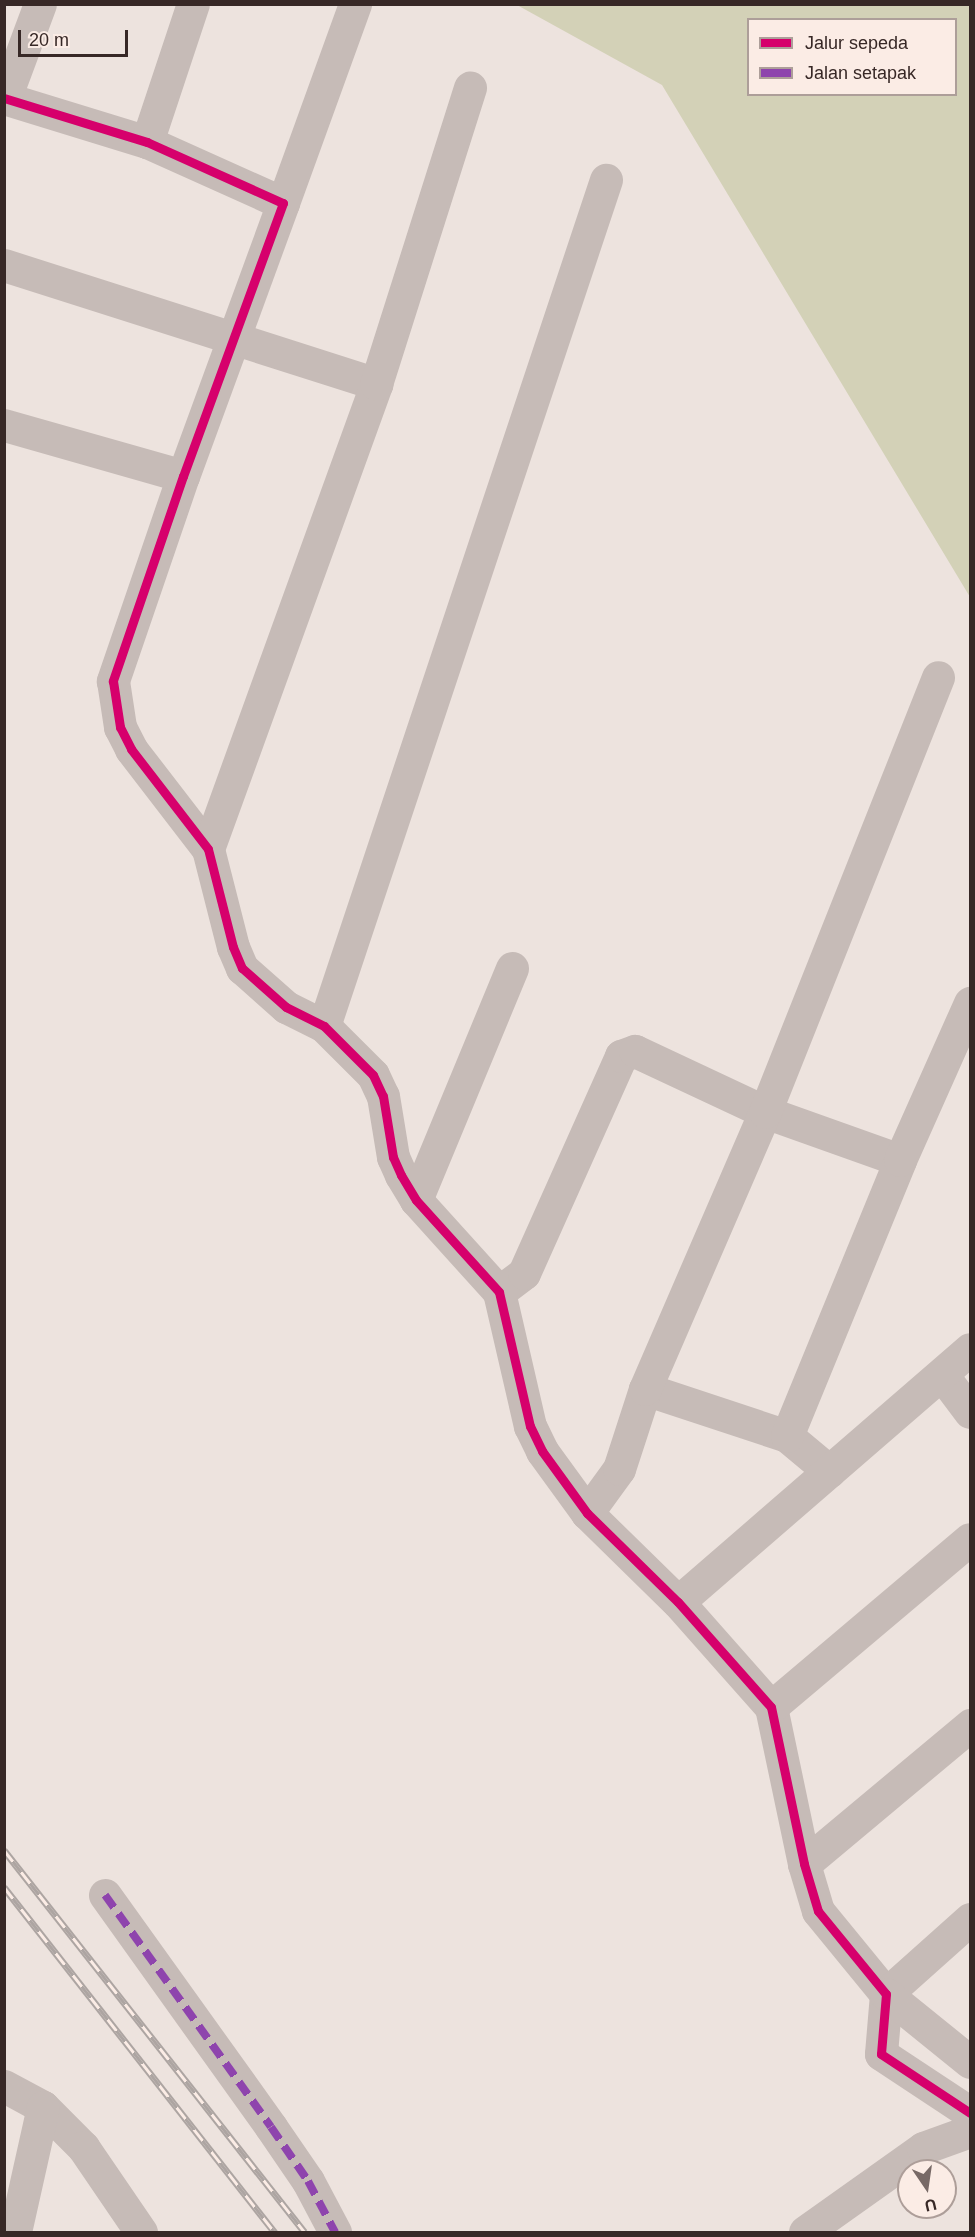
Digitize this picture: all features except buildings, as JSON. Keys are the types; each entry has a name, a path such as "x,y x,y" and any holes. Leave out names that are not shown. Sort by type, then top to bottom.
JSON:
{"street":[{"path":"40,4 5,98 147,142 283,203"},
{"path":"147,142 193,4"},
{"path":"355,4 183,476 113,681 120,727 131,749 208,849 233,947 242,968 286,1007 324,1026 374,1075 383,1096 393,1157 416,1200 499,1292 530,1426 542,1451 587,1513 678,1602 771,1707 804,1864 818,1911 886,1994 970,2062"},
{"path":"208,849 376,384 470,88"},
{"path":"324,1026 606,180"},
{"path":"4,265 376,384"},
{"path":"4,424 183,476"},
{"path":"587,1513 619,1469 645,1389 765,1112 938,677"},
{"path":"416,1200 512,968"},
{"path":"787,1436 900,1160 969,1011"},
{"path":"499,1292 524,1273 621,1056 635,1051 765,1112 900,1160"},
{"path":"678,1602 943,1376 970,1349"},
{"path":"943,1376 970,1412"},
{"path":"645,1389 787,1436 829,1471"},
{"path":"771,1707 970,1539"},
{"path":"804,1864 970,1725"},
{"path":"105,1895 308,2181 335,2232"},
{"path":"970,1919 886,1994 880,2054 970,2113"},
{"path":"4,2086 43,2107 83,2147 141,2232"},
{"path":"15,2232 43,2107"},
{"path":"805,2232 923,2148 970,2131"}],"shaded area":[{"path":"517,5 970,5 970,597 662,85"}],"railway":[{"path":"4,1850 305,2232"},
{"path":"4,1887 275,2232"}],"marked path":[{"path":"105,1895 308,2181 335,2232"}],"cycle path":[{"path":"4,98 147,142 283,203 183,476 113,681 120,727 131,749 208,849 233,947 242,968 286,1007 324,1026 373,1075 383,1096 393,1157 401,1175 416,1200 499,1292 530,1426 542,1451 587,1513 678,1602 771,1707 804,1864 818,1911 886,1994 881,2054 970,2113"}]}
